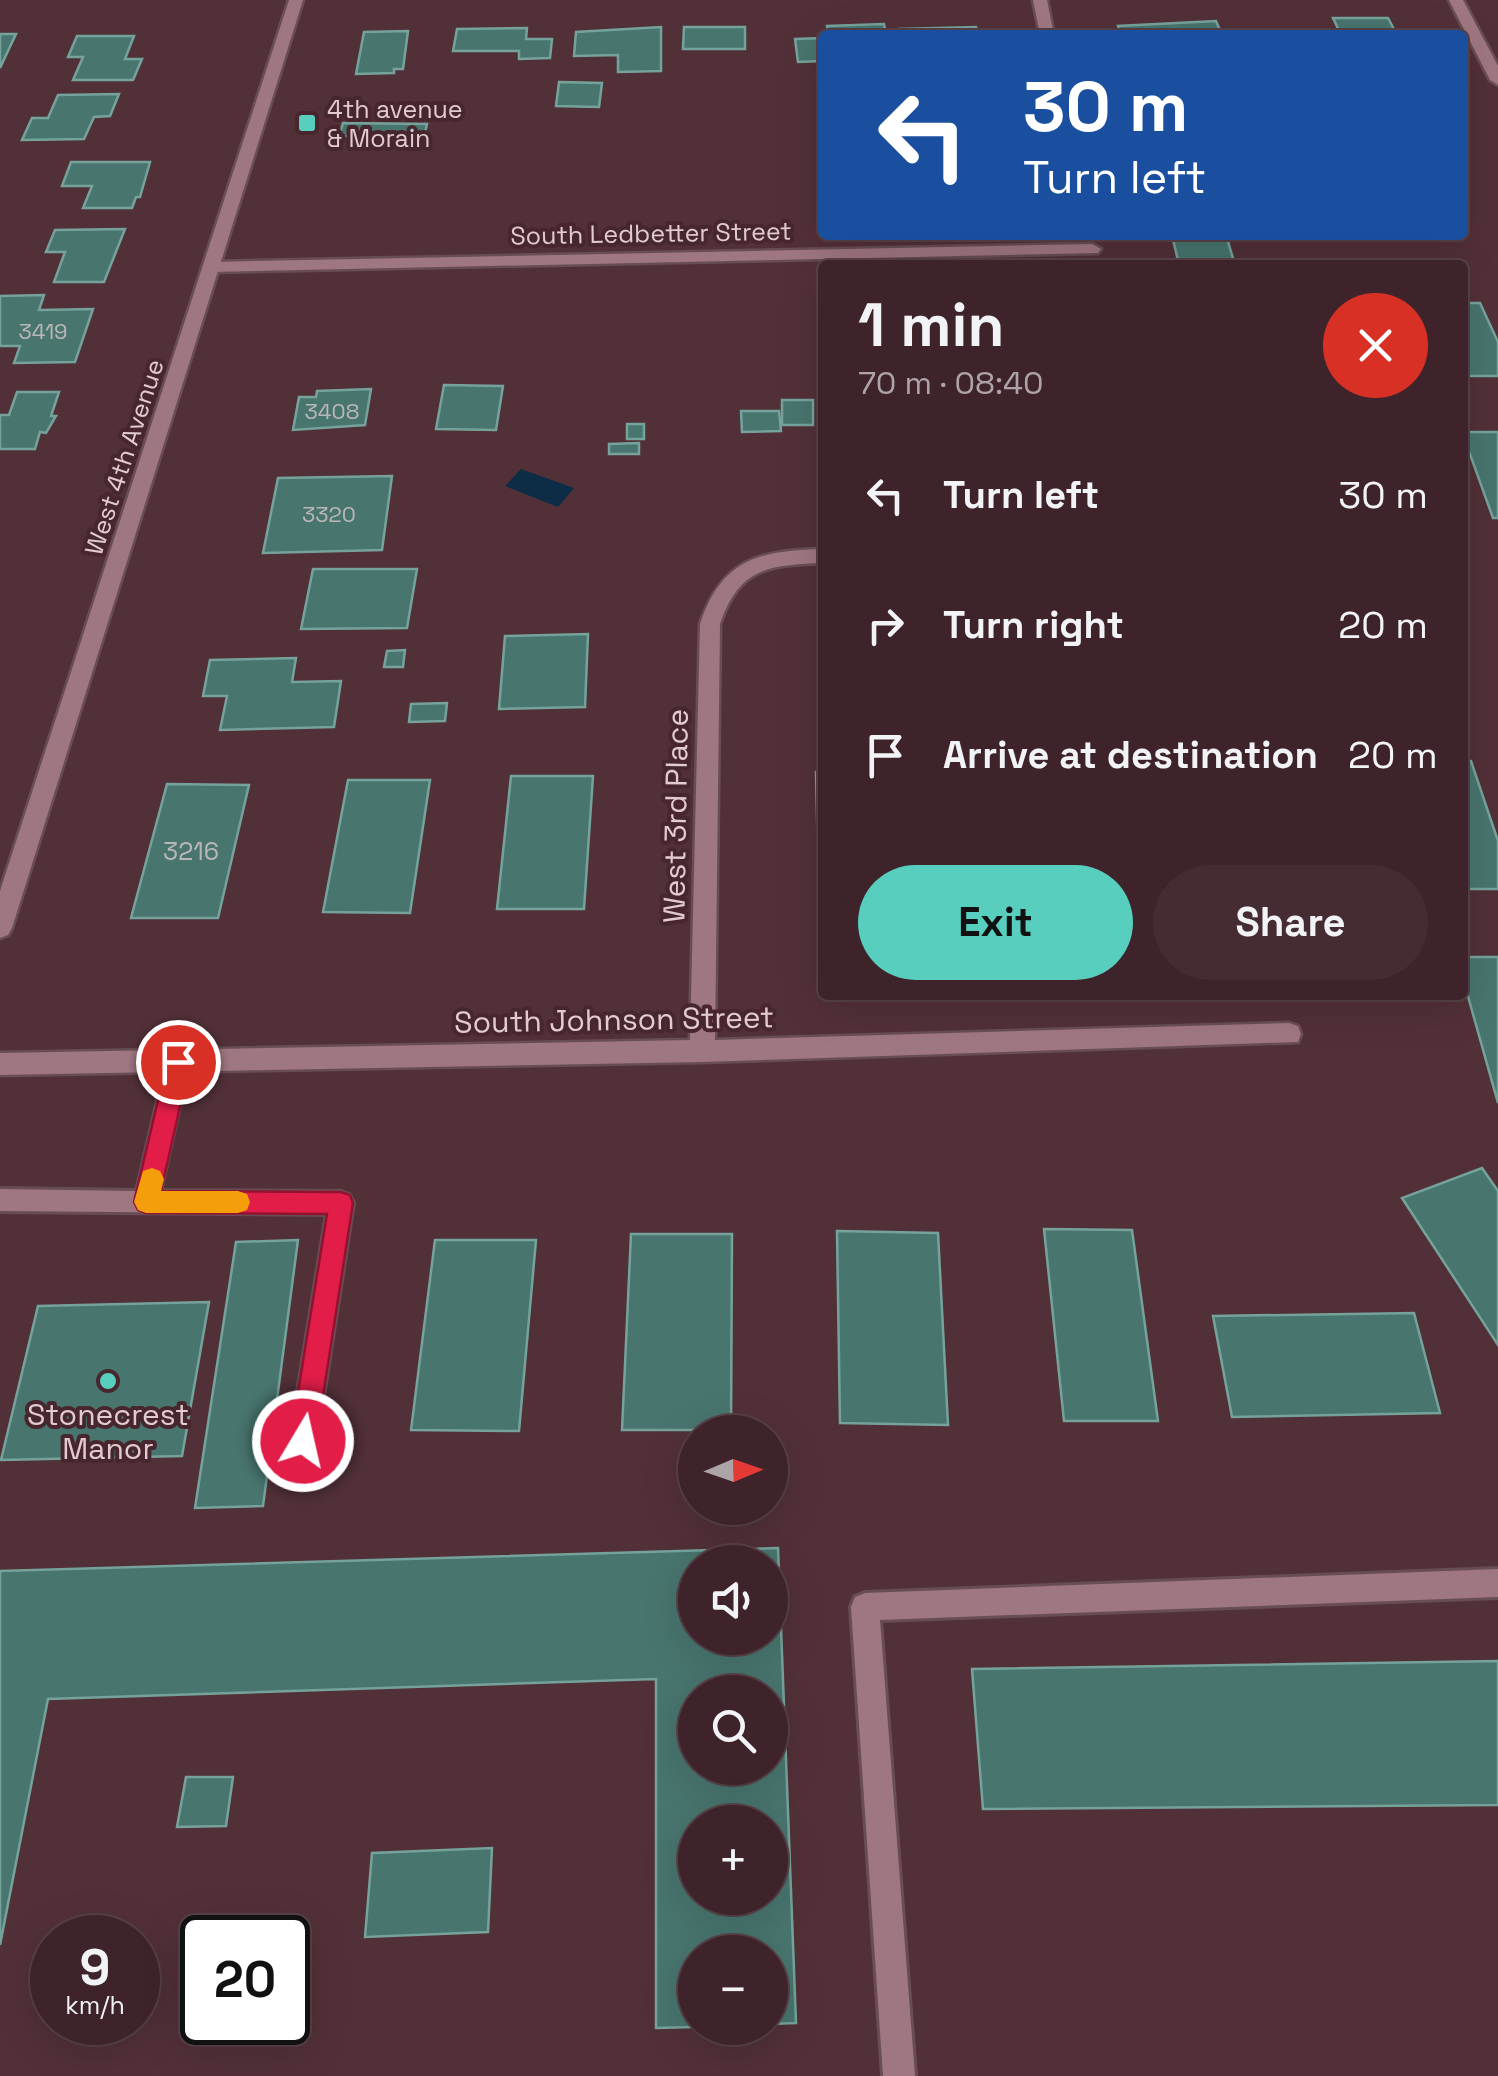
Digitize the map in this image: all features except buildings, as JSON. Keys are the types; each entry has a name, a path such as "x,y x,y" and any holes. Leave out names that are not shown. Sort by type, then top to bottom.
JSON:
{"street":[{"name":"West 4th Avenue","path":"0,928 296,0"},
{"path":"1040,0 1046,30"},
{"path":"1456,0 1498,80"},
{"name":"South Ledbetter Street","path":"211,266 1092,250"},
{"name":"West 3rd Place","path":"702,1052 709,639 715,602 726,584 742,570 768,561 818,556"},
{"name":"South Johnson Street","path":"0,1064 702,1052 1290,1034"}],"lane":[{"path":"146,1202 178,1062"},
{"path":"0,1200 341,1203 303,1441"},
{"path":"898,2076 865,1607 1498,1583"}],"water":[{"path":"521,469 574,488 558,507 505,486"}],"slow traffic":[{"path":"152,1179 146,1202 238,1202"}],"place":[{"name":"4th avenue & Morain","path":"307,123"},
{"name":"Stonecrest Manor","path":"108,1381"}],"route":[{"path":"178,1062 146,1202 341,1203 303,1441"}]}
